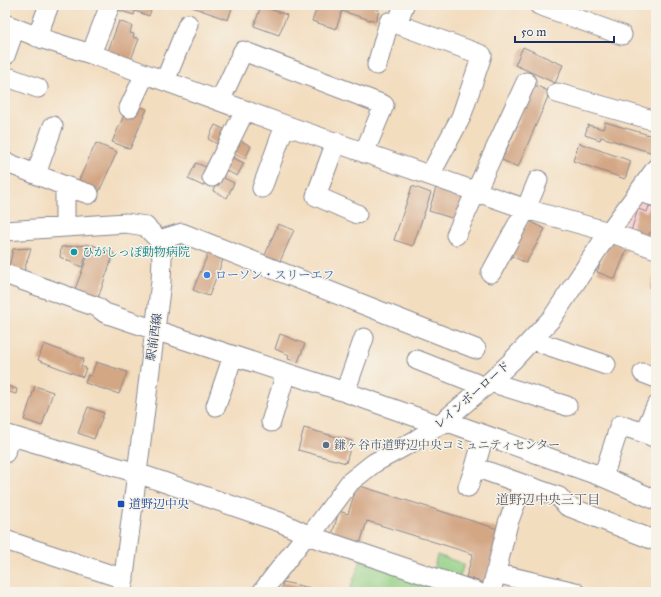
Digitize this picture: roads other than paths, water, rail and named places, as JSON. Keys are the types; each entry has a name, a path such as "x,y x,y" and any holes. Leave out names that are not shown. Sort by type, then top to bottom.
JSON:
{"street":[{"path":"38,37 49,5"},
{"path":"91,54 110,5"},
{"path":"397,24 404,5"},
{"path":"539,5 622,36"},
{"path":"377,65 389,22 482,55 461,117 430,175"},
{"path":"165,81 188,24"},
{"path":"5,56 10,26 476,192 526,209 609,232 656,249"},
{"path":"220,101 243,51 384,105 364,153"},
{"path":"129,108 145,74"},
{"path":"5,76 38,88"},
{"path":"456,235 526,82"},
{"path":"558,93 656,121"},
{"path":"212,177 245,110"},
{"path":"262,188 285,125"},
{"path":"36,174 54,126"},
{"path":"336,142 316,196 357,214"},
{"path":"5,162 89,194"},
{"name":"レインボーロード","path":"262,592 302,539 310,536 350,482 374,463 416,440 438,425 488,384 532,340 552,318 609,232 648,195 656,168"},
{"path":"491,273 526,209 538,180"},
{"path":"65,186 65,226"},
{"path":"5,231 126,223 145,226 159,240 182,233 476,349"},
{"name":"駅前西線","path":"123,586 155,330 162,258 159,240"},
{"path":"5,274 97,307 105,313 155,330 345,392 438,425 451,424 484,435 604,477 656,500"},
{"path":"345,392 364,338"},
{"path":"532,340 606,365"},
{"path":"216,406 233,356"},
{"path":"417,360 488,384 567,406"},
{"path":"271,422 286,373"},
{"path":"604,477 620,425 650,436 656,406"},
{"path":"468,487 484,435"},
{"path":"6,441 137,473 280,522 310,536 477,592"},
{"path":"475,467 559,497 567,506 656,541"},
{"path":"490,592 508,523 523,484"},
{"path":"5,540 123,586"},
{"path":"495,573 574,592"}],"place":[{"name":"ひがしっぽ動物病院","path":"74,252"},
{"name":"ローソン・スリーエフ","path":"207,275"},
{"name":"鎌ヶ谷市道野辺中央コミュニティセンター","path":"326,445"},
{"name":"道野辺中央","path":"121,504"}],"district":[{"name":"道野辺中央三丁目","path":"548,499"}]}
